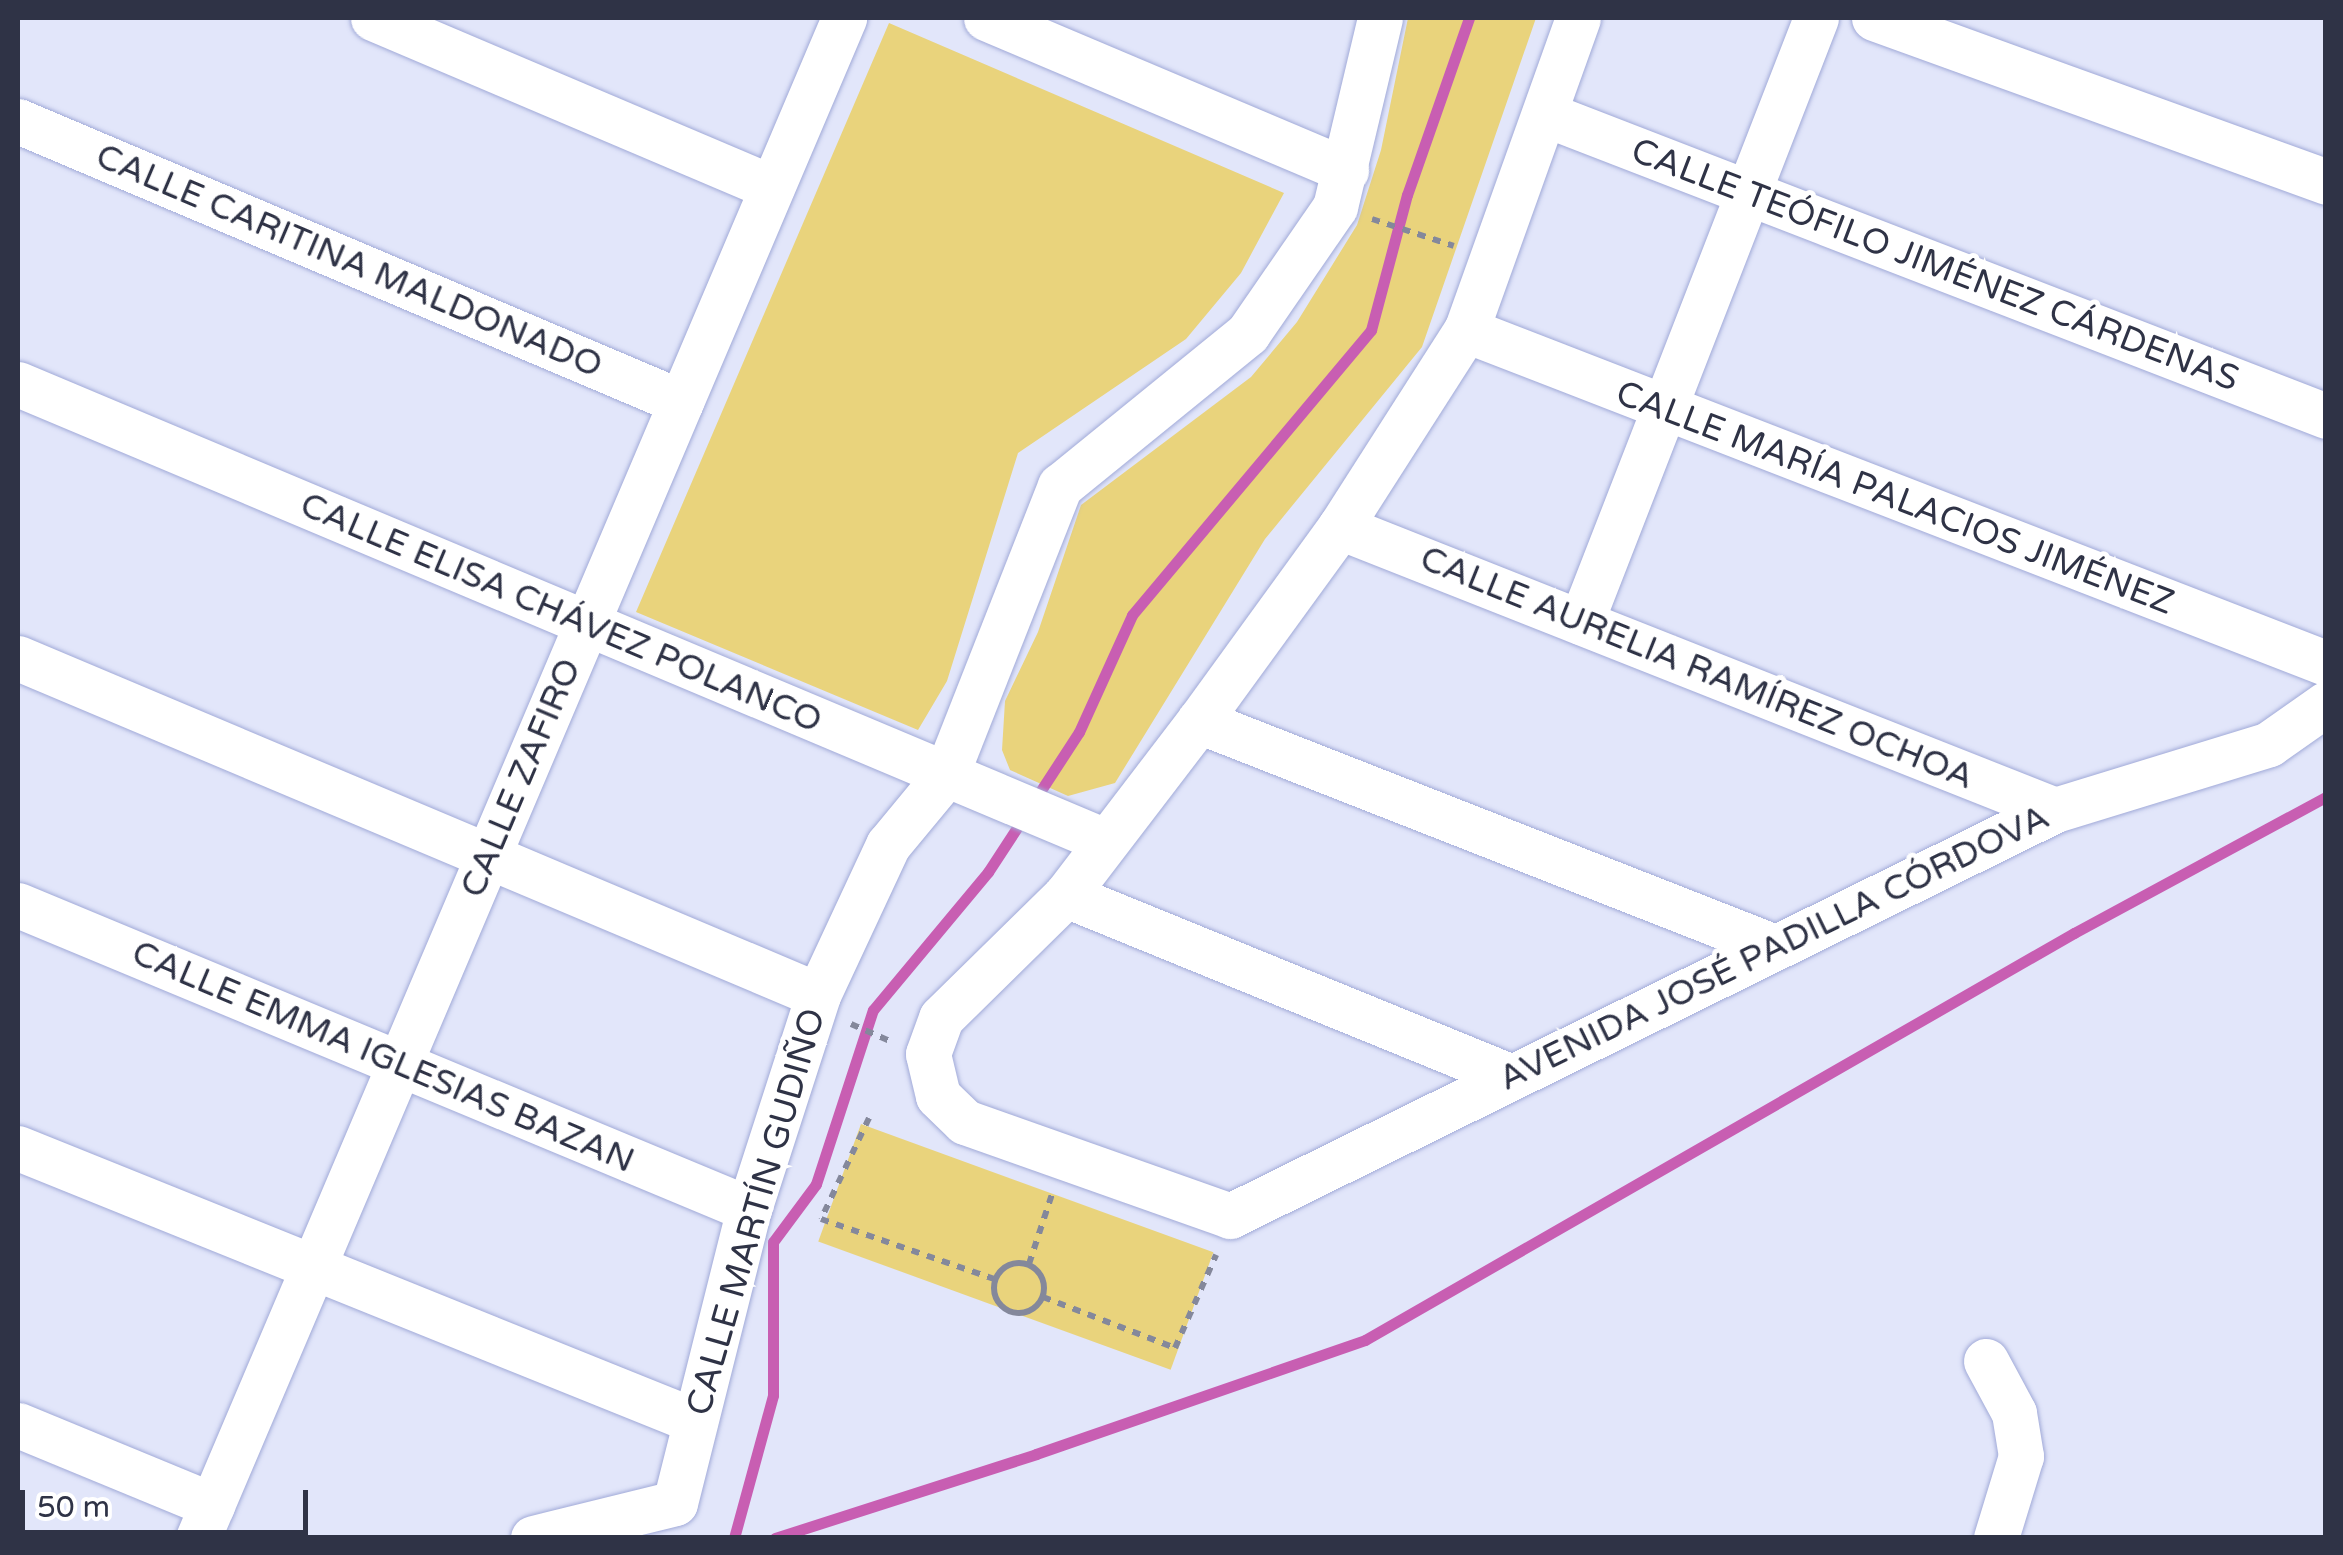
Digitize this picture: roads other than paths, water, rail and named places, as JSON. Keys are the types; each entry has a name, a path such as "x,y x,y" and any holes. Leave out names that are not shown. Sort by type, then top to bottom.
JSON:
{"street":[{"path":"373,18 772,187"},
{"name":"CALLE ZAFIRO","path":"205,1521 844,18"},
{"path":"986,18 1346,170"},
{"name":"CALLE MARTÍN GUDIÑO","path":"533,1538 674,1503 749,1209 830,1008 888,845 946,775 1060,486 1248,333 1335,208 1380,18"},
{"path":"1511,1077 1066,896 1340,527 1466,330 1578,18"},
{"path":"1582,622 1816,18"},
{"path":"1874,18 2326,182"},
{"name":"CALLE TEÓFILO JIMÉNEZ CÁRDENAS","path":"1545,114 2326,416"},
{"name":"CALLE CARITINA MALDONADO","path":"18,121 680,402"},
{"name":"CALLE MARÍA PALACIOS JIMÉNEZ","path":"1466,330 2326,664"},
{"name":"CALLE ELISA CHÁVEZ POLANCO","path":"18,384 1105,841"},
{"name":"CALLE AURELIA RAMÍREZ OCHOA","path":"1340,527 2055,810"},
{"path":"18,658 488,857 830,1008"},
{"name":"AVENIDA JOSÉ PADILLA CÓRDOVA","path":"1066,896 941,1018 928,1054 938,1096 966,1122 1224,1233 1511,1077 2055,810 2269,744 2326,704"},
{"path":"1199,721 1774,948"},
{"name":"CALLE EMMA IGLESIAS BAZAN","path":"18,905 749,1209"},
{"path":"18,1148 695,1422"},
{"path":"1986,1361 2014,1412 2021,1456 1996,1538"},
{"path":"18,1425 205,1521"}],"waterway":[{"path":"1034,801 1079,732 1132,615 1371,330 1407,195 1469,18"},
{"path":"775,1538 1036,1454 1365,1340 2074,933 2326,797"},
{"path":"734,1538 773,1395 773,1242 816,1184 873,1010 988,872 1024,817"}]}
